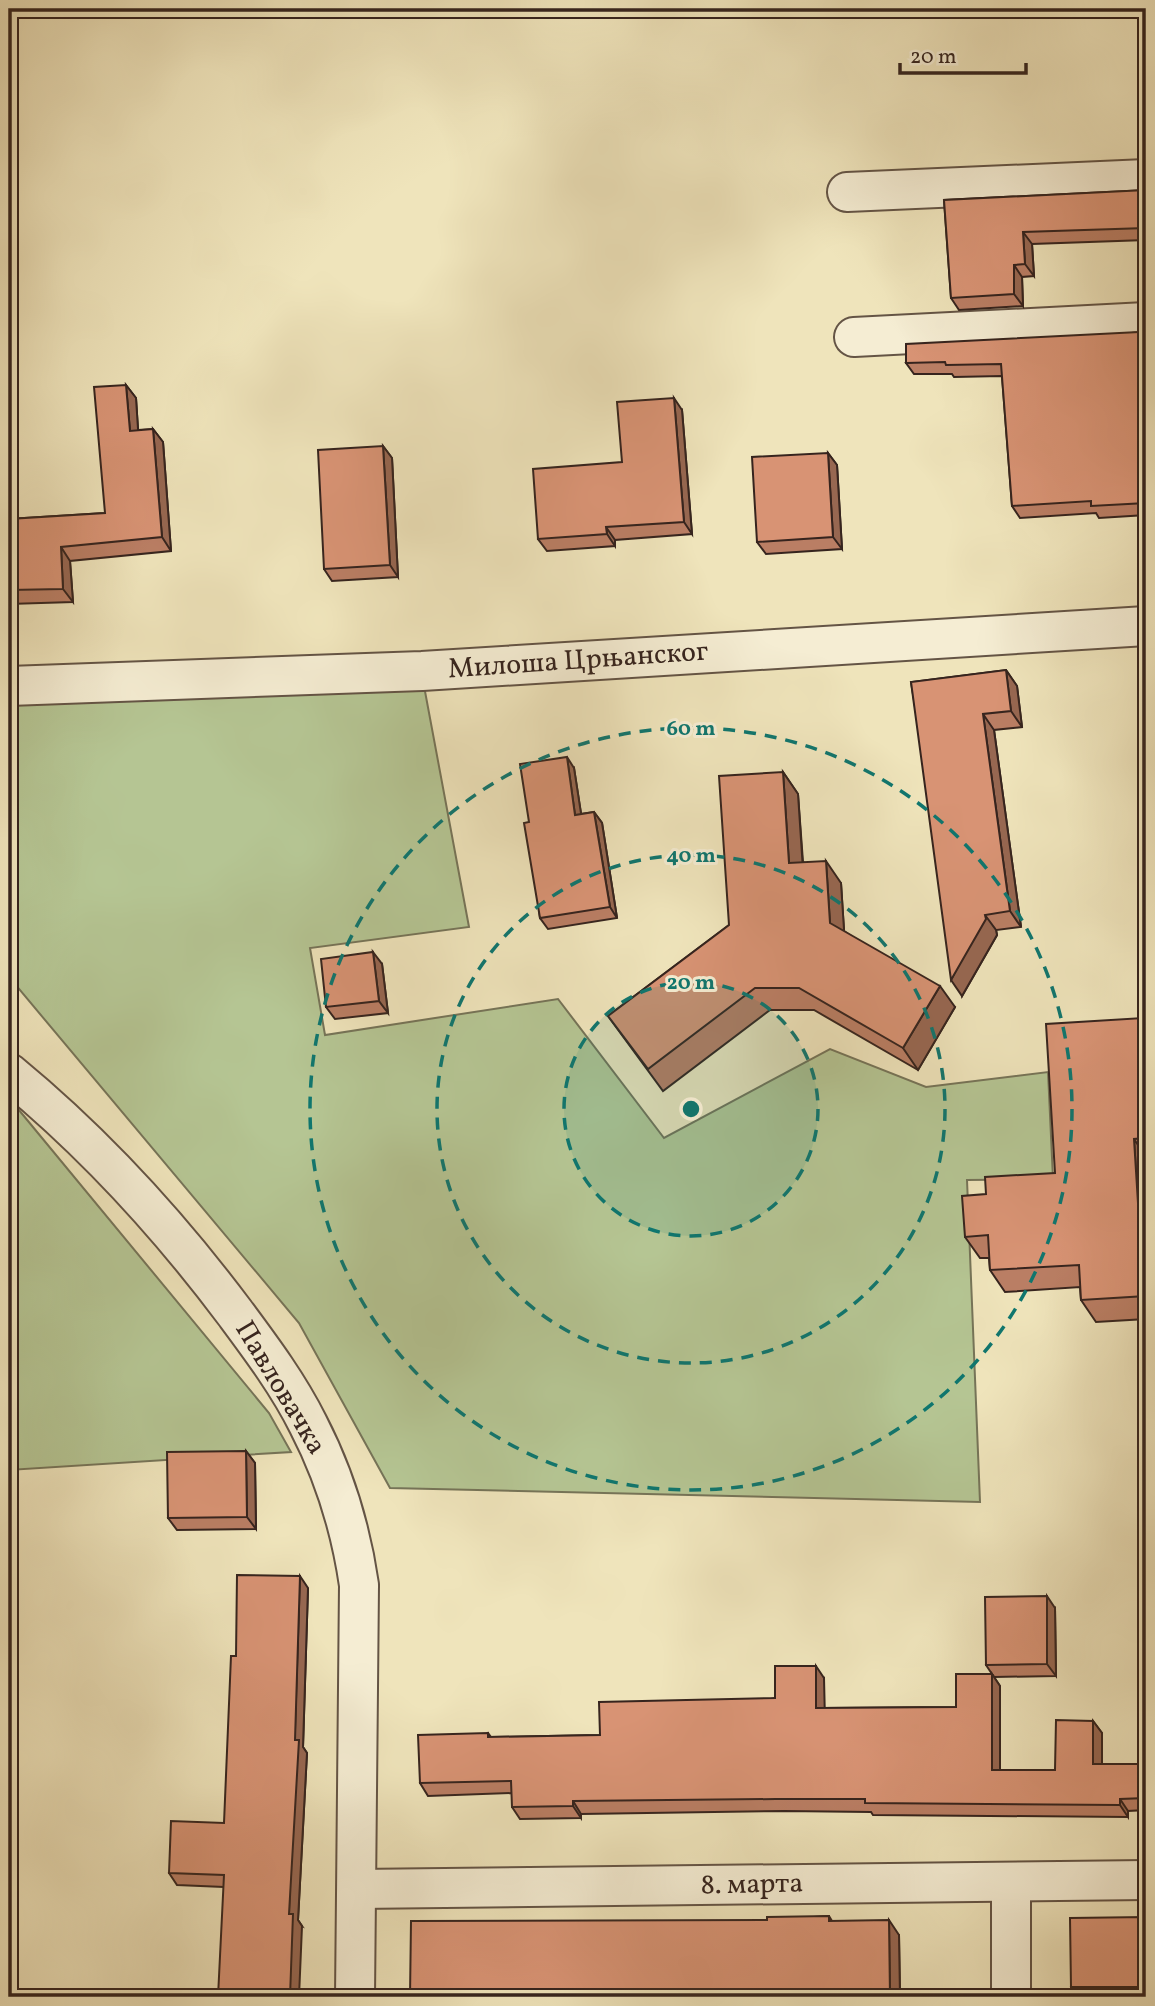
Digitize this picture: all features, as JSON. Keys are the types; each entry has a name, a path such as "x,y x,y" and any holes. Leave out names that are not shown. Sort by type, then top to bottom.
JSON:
{"street":[{"path":"847,192 1146,179"},
{"path":"854,337 1146,322"},
{"name":"Милоша Црњанског","path":"9,686 422,671 1146,626"},
{"name":"Павловачка","path":"9,1073 77,1134 142,1199 196,1261 275,1370 308,1423 324,1459 348,1527 359,1586 355,1997"},
{"name":"8. марта","path":"357,1889 1146,1880"},
{"path":"1011,1882 1011,1997"}],"green space":[{"path":"424,686 469,927 310,948 325,1035 558,999 664,1138 830,1049 926,1087 1048,1072 1053,1179 967,1180 980,1502 390,1488 299,1323 9,977 9,704"},
{"path":"9,1098 269,1413 291,1452 9,1470"}],"building":[{"path":"1146,190 1146,228 1023,232 1025,264 1014,265 1014,294 951,298 944,200"},
{"path":"1146,328 1146,503 1091,506 1091,501 1012,506 1001,364 906,363 906,344 1139,332"},
{"path":"126,385 130,431 153,429 162,537 61,547 63,589 9,590 9,519 105,513 94,387"},
{"path":"674,398 684,522 606,527 607,534 538,539 533,469 622,462 617,402"},
{"path":"383,446 390,565 324,569 318,450"},
{"path":"828,453 833,537 757,542 752,457"},
{"path":"1006,670 1011,711 983,714 1010,911 985,915 986,919 951,980 911,682"},
{"path":"567,757 575,815 594,812 610,907 540,918 524,823 529,822 520,764"},
{"path":"783,772 789,863 826,861 830,923 940,986 903,1048 799,988 755,988 648,1069 608,1016 729,925 719,776"},
{"path":"373,952 379,1001 326,1007 321,959"},
{"path":"1143,1018 1146,1138 1134,1139 1140,1235 1146,1235 1146,1296 1081,1300 1079,1265 990,1270 988,1235 965,1237 962,1196 986,1194 985,1177 1055,1173 1046,1024"},
{"path":"246,1451 247,1517 168,1518 167,1452"},
{"path":"237,1575 300,1576 295,1740 299,1740 289,1914 293,1914 290,1997 218,1997 224,1875 169,1873 171,1821 224,1823 231,1656 236,1656"},
{"path":"1047,1596 1047,1664 986,1665 985,1597"},
{"path":"775,1666 816,1666 816,1708 956,1707 956,1674 992,1674 992,1770 1055,1770 1056,1720 1093,1721 1093,1764 1146,1764 1146,1798 1120,1799 1120,1805 865,1803 865,1799 776,1799 573,1801 573,1806 512,1807 511,1781 420,1783 418,1735 600,1735 599,1702 775,1698"},
{"path":"829,1916 829,1921 889,1920 890,1997 682,1997 682,1994 577,1993 576,1997 410,1997 411,1921 767,1920 767,1917"},
{"path":"1146,1917 1146,1987 1071,1987 1070,1918"}]}
